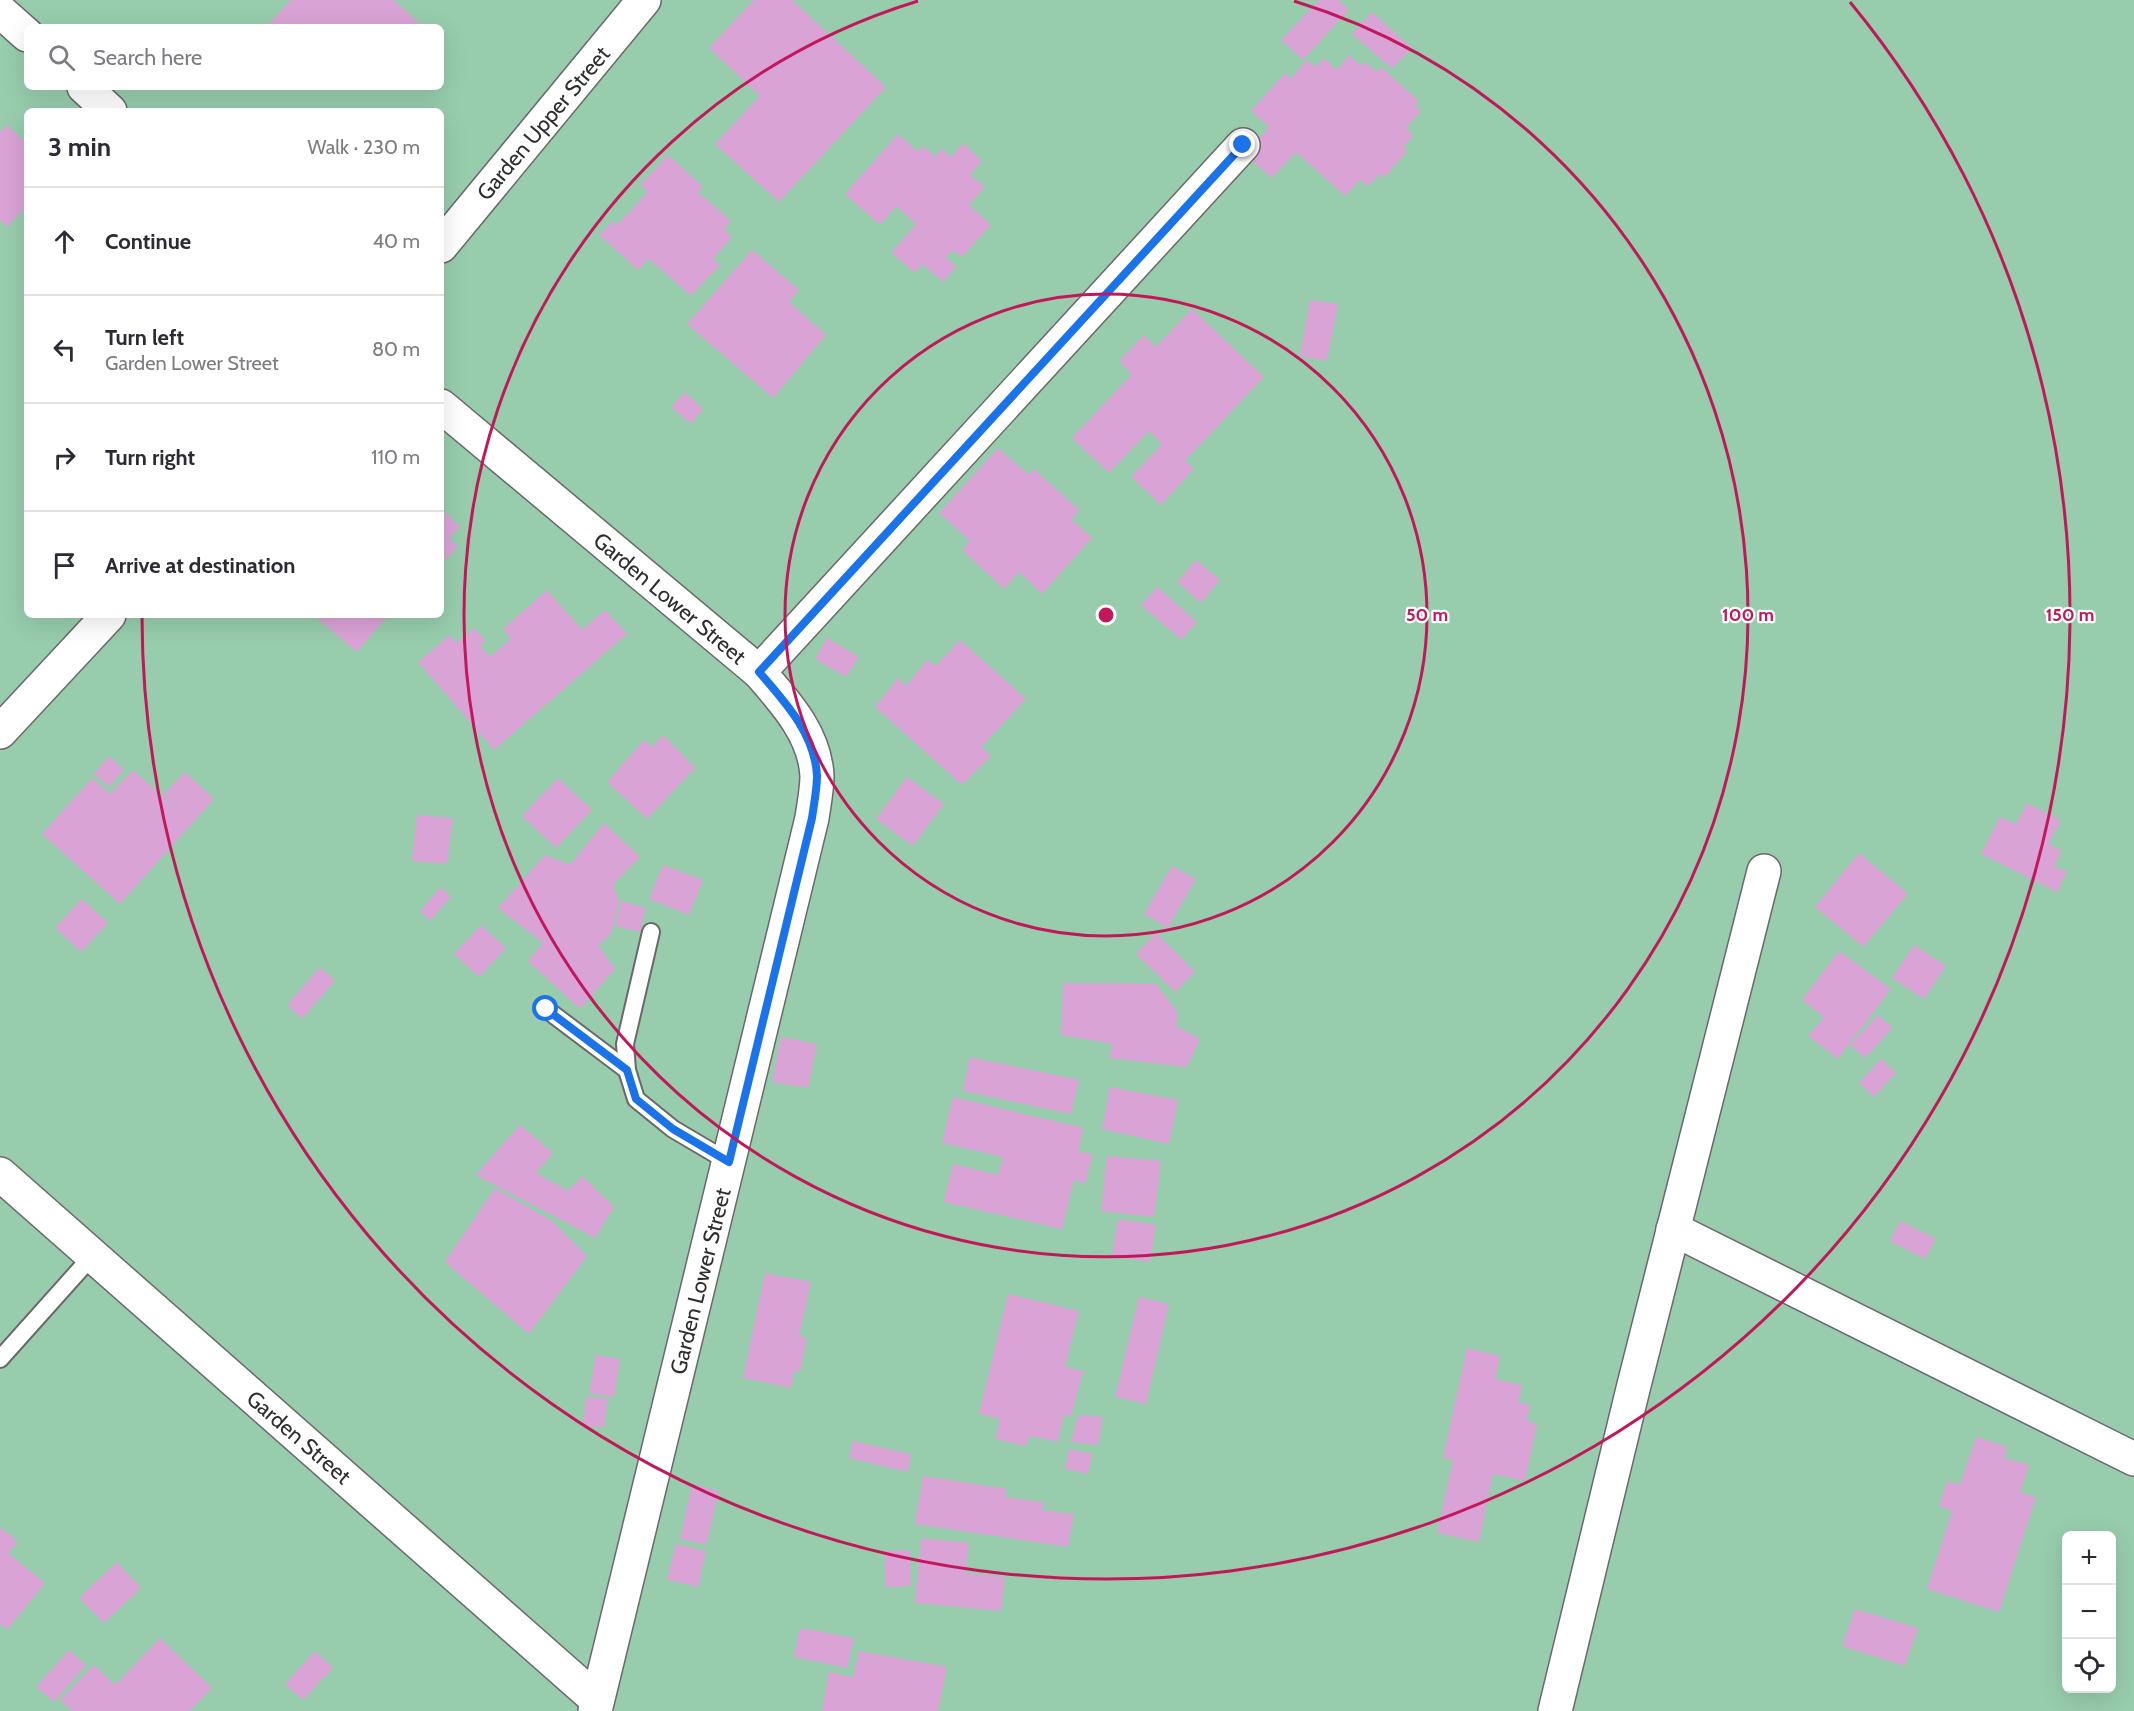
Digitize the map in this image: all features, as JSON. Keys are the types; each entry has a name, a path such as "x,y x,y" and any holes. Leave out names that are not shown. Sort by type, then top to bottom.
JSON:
{"street":[{"name":"Garden Upper Street","path":"444,242 644,0"},
{"path":"0,11 24,32"},
{"path":"87,90 107,108"},
{"path":"759,672 1243,145"},
{"name":"Garden Lower Street","path":"444,409 759,672 791,710 810,742 817,776 812,818 596,1706"},
{"path":"0,732 106,618"},
{"path":"1555,1711 1673,1229 1764,871"},
{"name":"Garden Street","path":"0,1174 596,1706"},
{"path":"1673,1229 2134,1459"}],"lane":[{"path":"651,932 625,1044 627,1070 636,1099 673,1129 729,1162"},
{"path":"546,1009 627,1070"},
{"path":"0,1359 93,1255"}],"green space":[{"path":"0,0 2134,0 2134,1711 0,1711"}],"building":[{"path":"291,0 394,0 419,23 418,24 269,24"},
{"path":"754,0 792,0 886,87 779,202 715,144 760,96 709,48"},
{"path":"1319,0 1339,0 1349,10 1303,60 1281,40"},
{"path":"1372,12 1412,48 1392,69 1352,34"},
{"path":"1349,55 1361,66 1365,62 1377,72 1381,67 1419,101 1415,105 1421,111 1406,128 1414,135 1403,147 1408,150 1384,178 1380,174 1368,186 1360,180 1345,196 1296,152 1272,178 1245,155 1269,127 1251,111 1285,73 1291,78 1307,60 1316,67 1324,58 1337,70"},
{"path":"7,125 24,141 24,209 7,227 0,220 0,129 2,131"},
{"path":"898,134 918,152 923,146 935,156 942,149 951,157 963,143 982,161 970,175 985,187 969,205 991,225 962,257 953,250 946,257 956,267 943,282 922,264 915,273 891,253 916,224 896,206 880,225 845,194"},
{"path":"668,155 703,187 698,192 731,221 724,230 732,237 713,259 720,265 691,296 649,259 638,270 599,235 613,221 617,225 648,192 640,185"},
{"path":"752,250 799,290 789,302 826,335 773,398 687,324"},
{"path":"1310,300 1338,304 1327,361 1300,356"},
{"path":"1192,309 1264,377 1185,461 1194,469 1161,505 1131,477 1162,444 1149,431 1109,473 1072,438 1132,374 1119,361 1144,335 1156,347"},
{"path":"685,392 703,409 691,424 671,407"},
{"path":"998,448 1029,475 1034,469 1080,511 1071,519 1092,538 1042,594 1019,572 1004,589 962,550 970,541 939,513"},
{"path":"444,511 460,527 449,538 458,547 444,561"},
{"path":"1196,560 1220,580 1201,603 1177,582"},
{"path":"1157,587 1197,622 1181,640 1141,605"},
{"path":"547,590 582,630 605,610 627,634 494,750 418,662 450,635 457,643 474,628 486,641 480,645 490,657 511,639 503,629"},
{"path":"317,618 386,618 357,652"},
{"path":"827,638 859,657 846,677 815,659"},
{"path":"960,640 1026,699 981,747 991,756 962,785 875,707 898,678 906,686 927,660 936,666"},
{"path":"663,735 695,768 647,819 607,782 644,740 652,747"},
{"path":"109,756 124,770 109,787 94,774"},
{"path":"133,770 179,811 163,795 185,772 214,799 120,904 42,834 92,778 110,794"},
{"path":"907,777 944,804 913,846 876,819"},
{"path":"558,778 592,810 556,848 522,816"},
{"path":"2027,803 2061,820 2049,844 2062,851 2054,866 2067,872 2057,892 1981,854 2000,817 2016,824"},
{"path":"417,815 453,818 447,864 412,861"},
{"path":"604,823 640,857 613,885 619,900 611,934 598,945 615,969 580,1009 528,961 543,943 498,908 545,855 570,865"},
{"path":"1859,853 1908,894 1863,947 1815,907"},
{"path":"663,865 703,880 689,915 649,899"},
{"path":"1172,866 1196,879 1168,928 1144,914"},
{"path":"441,887 451,897 430,921 420,911"},
{"path":"82,899 108,923 81,952 55,928"},
{"path":"621,901 646,908 640,932 615,926"},
{"path":"481,925 506,948 479,977 454,954"},
{"path":"1156,933 1195,972 1175,992 1136,954"},
{"path":"1914,945 1946,966 1924,999 1892,978"},
{"path":"1839,951 1891,989 1838,1059 1808,1036 1824,1017 1802,1000"},
{"path":"320,967 335,981 302,1019 287,1005"},
{"path":"1063,983 1156,984 1178,1013 1176,1026 1200,1039 1187,1067 1109,1058 1113,1044 1061,1035"},
{"path":"1878,1015 1893,1028 1865,1058 1850,1045"},
{"path":"781,1037 817,1044 808,1088 772,1082"},
{"path":"970,1057 1079,1080 1071,1114 963,1091"},
{"path":"1881,1059 1896,1073 1874,1097 1859,1083"},
{"path":"1110,1087 1178,1100 1169,1144 1102,1129"},
{"path":"953,1097 1083,1128 1078,1152 1093,1154 1085,1184 1074,1180 1062,1229 944,1202 953,1164 998,1175 1003,1157 942,1143"},
{"path":"520,1125 553,1153 536,1173 568,1191 582,1176 614,1207 595,1238 476,1175"},
{"path":"1107,1156 1161,1161 1154,1217 1101,1211"},
{"path":"495,1188 552,1221 587,1256 529,1334 445,1262"},
{"path":"1118,1219 1156,1225 1150,1262 1112,1256"},
{"path":"1900,1221 1936,1239 1925,1259 1890,1241"},
{"path":"765,1273 811,1282 799,1336 807,1338 800,1372 794,1371 791,1388 743,1378"},
{"path":"1008,1294 1079,1311 1065,1367 1083,1371 1071,1417 1064,1415 1058,1442 1030,1436 1026,1446 995,1439 1000,1419 979,1414"},
{"path":"1139,1297 1169,1304 1146,1404 1115,1397"},
{"path":"1467,1348 1500,1356 1495,1379 1522,1385 1518,1402 1530,1405 1527,1421 1537,1424 1525,1481 1493,1474 1479,1542 1437,1533 1453,1460 1443,1458"},
{"path":"596,1355 620,1359 614,1397 589,1393"},
{"path":"586,1397 608,1399 604,1427 583,1426"},
{"path":"1078,1415 1103,1417 1098,1445 1071,1442"},
{"path":"1976,1437 2007,1447 2004,1458 2029,1465 2020,1492 2036,1497 1999,1612 1927,1589 1952,1511 1939,1506 1947,1481 1960,1485"},
{"path":"853,1441 911,1454 908,1472 849,1458"},
{"path":"1069,1449 1092,1454 1088,1474 1065,1469"},
{"path":"923,1476 1007,1489 1005,1497 1043,1502 1042,1510 1074,1514 1068,1547 915,1524"},
{"path":"692,1484 719,1491 706,1545 680,1539"},
{"path":"0,1527 18,1542 8,1553 45,1583 7,1630 0,1624"},
{"path":"921,1538 969,1543 965,1573 1005,1577 1001,1611 915,1603"},
{"path":"676,1544 706,1551 698,1587 667,1580"},
{"path":"910,1550 911,1586 885,1587 885,1551"},
{"path":"117,1562 141,1588 104,1623 79,1598"},
{"path":"1855,1609 1918,1628 1905,1666 1842,1646"},
{"path":"800,1628 854,1638 847,1668 794,1657"},
{"path":"160,1638 212,1688 190,1711 72,1711 60,1700 94,1665 115,1685"},
{"path":"69,1650 86,1665 54,1702 36,1687"},
{"path":"315,1651 333,1668 303,1700 285,1684"},
{"path":"859,1651 947,1667 938,1711 822,1711 829,1672 853,1677"}],"route":[{"path":"546,1009 627,1070 636,1099 673,1129 729,1162 812,818 817,776 810,742 791,710 759,672 1243,145"}]}
